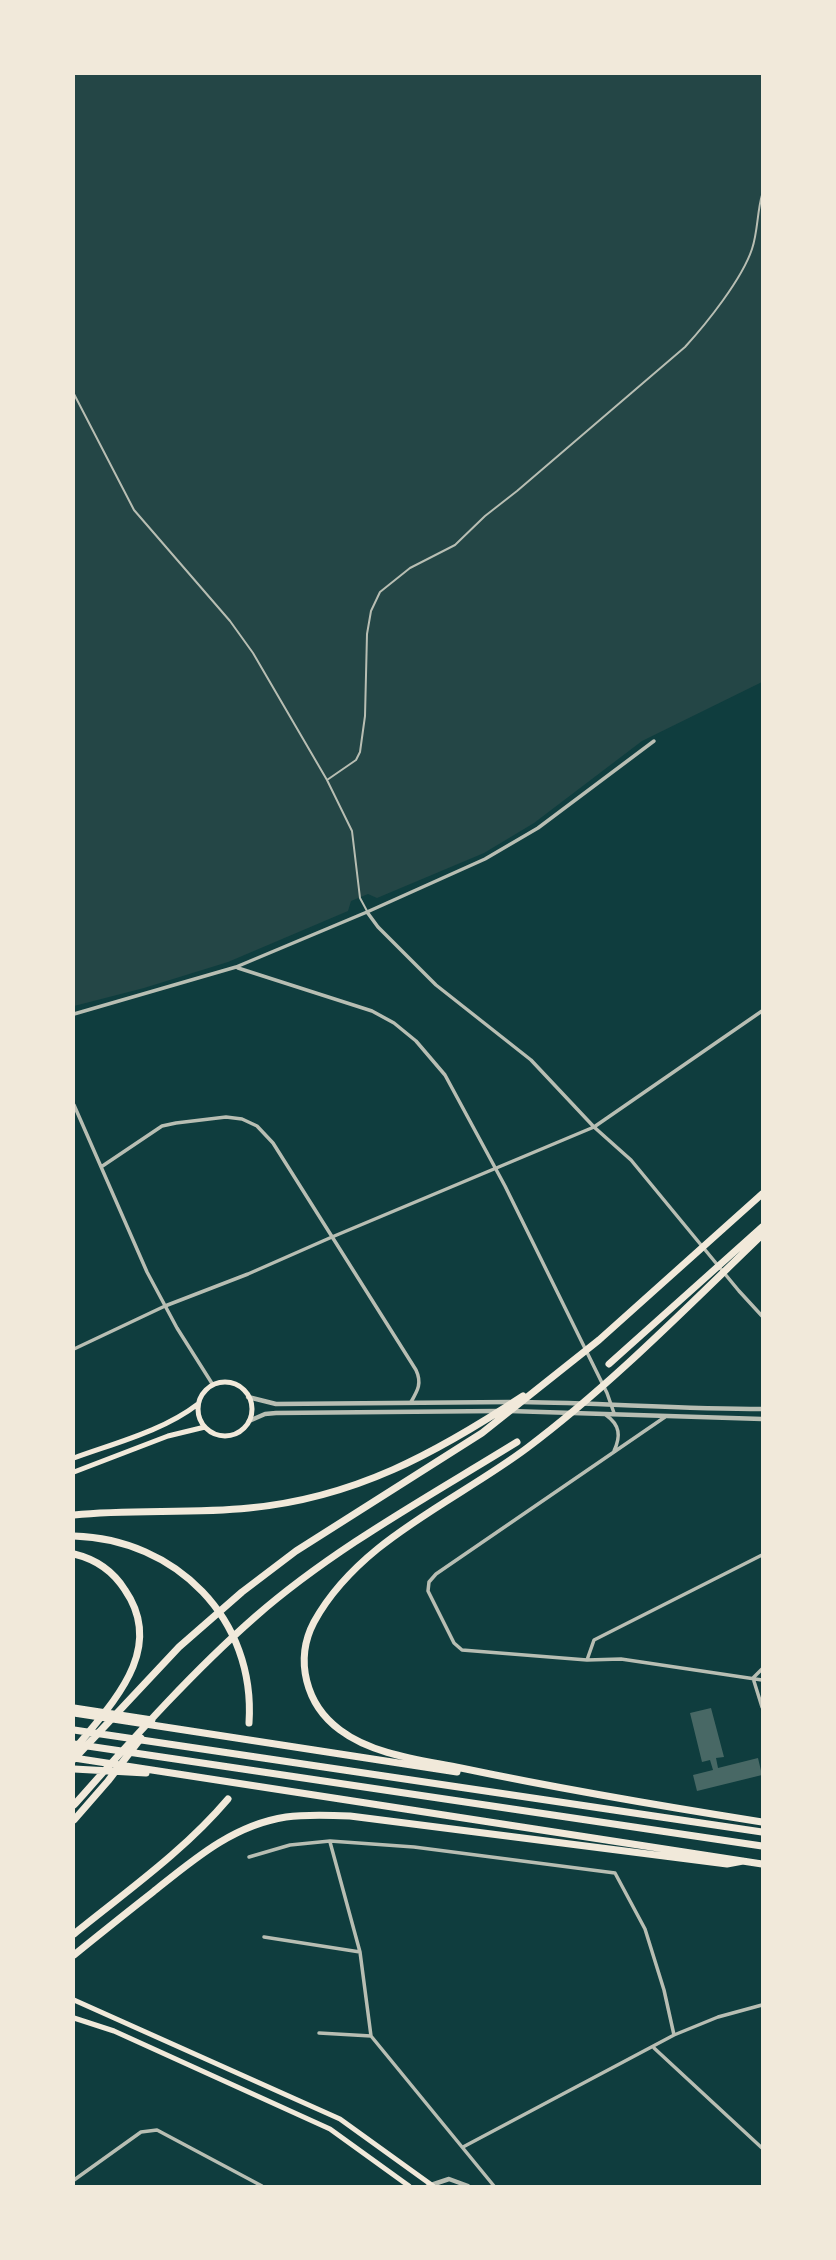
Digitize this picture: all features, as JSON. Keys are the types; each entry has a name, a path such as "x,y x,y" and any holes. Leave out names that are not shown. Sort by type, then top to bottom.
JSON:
{"highway":[{"path":"74,1759 179,1647 242,1592 296,1551 482,1433 564,1369 762,1194"},
{"path":"609,1364 762,1227"},
{"path":"762,1234 608,1382 525,1449 467,1486 382,1546 356,1568 337,1588 312,1625 304,1650 304,1671 309,1692 321,1713 341,1731 364,1743 402,1755 520,1781 762,1822"},
{"path":"74,1515 251,1508 333,1493 396,1470 433,1452 564,1369"},
{"path":"74,1805 169,1701 257,1615 311,1572 517,1441"},
{"path":"74,1536 114,1541 147,1552 201,1588 221,1613 235,1639 249,1687 249,1723"},
{"path":"74,1554 101,1565 121,1584 134,1605 140,1637 135,1664 125,1685 74,1750"},
{"path":"74,1820 108,1781 169,1701"},
{"path":"74,1708 232,1737 520,1781"},
{"path":"74,1713 90,1713"},
{"path":"75,1730 762,1832"},
{"path":"74,1744 762,1846"},
{"path":"74,1759 762,1864"},
{"path":"74,1769 178,1774"},
{"path":"74,1934 182,1847 228,1799"},
{"path":"74,1955 195,1857 240,1832 284,1817 315,1814 350,1816 727,1864 743,1861"}],"main road":[{"path":"225,1382 233,1384 244,1390 248,1397 251,1409 249,1421 238,1432 218,1435 205,1427 199,1417 198,1405 202,1395 213,1385 225,1382"},
{"path":"74,1458 164,1424 185,1415 198,1405"},
{"path":"74,1472 168,1436 205,1427"},
{"path":"74,2000 340,2119 431,2186"},
{"path":"74,2018 114,2031 330,2129 409,2186"}],"street":[{"path":"74,1014 236,967 485,859 538,828 654,741"},
{"path":"368,912 378,927 436,985 531,1060 594,1127 631,1160 739,1292 762,1316"},
{"path":"236,967 372,1011 394,1023 416,1041 445,1074 607,1393 614,1413"},
{"path":"74,1349 165,1306 248,1274 594,1127 762,1011"},
{"path":"74,1105 147,1272 213,1385"},
{"path":"101,1167 162,1126 226,1117 242,1119 257,1126 273,1143 416,1370 420,1385 411,1402"},
{"path":"753,1306 762,1307"},
{"path":"248,1397 275,1404 489,1402 762,1409"},
{"path":"249,1421 265,1414 276,1413 480,1410 762,1419"},
{"path":"603,1413 616,1424 619,1435 613,1452"},
{"path":"665,1417 436,1574 429,1582 428,1591 454,1643 462,1650 587,1660 621,1659 762,1680"},
{"path":"619,1435 624,1439 633,1439"},
{"path":"587,1660 594,1640 762,1555"},
{"path":"754,1678 762,1670"},
{"path":"754,1678 762,1707"},
{"path":"249,1857 290,1845 330,1841 414,1847 615,1873 645,1929 664,1990 674,2035"},
{"path":"330,1841 360,1952 371,2036 494,2186"},
{"path":"264,1937 360,1952"},
{"path":"463,2147 654,2048 674,2035 718,2017 762,2005"},
{"path":"319,2033 371,2036"},
{"path":"654,2048 762,2148"},
{"path":"74,2180 141,2132 157,2130 262,2186"},
{"path":"431,2186 449,2179 468,2186"}],"lane":[{"path":"327,780 356,760 360,752 365,716 367,635 371,611 380,592 410,568 455,545 485,516 685,347 702,328 745,266 752,248 762,195"},
{"path":"74,394 134,510 253,653 327,780 352,831 359,898 368,912"}],"shaded area":[{"path":"74,74 762,74 762,682 642,741 534,823 484,853 377,898 368,894 351,901 348,911 228,962 74,1006"}],"building":[{"path":"711,1708 724,1757 716,1758 718,1768 758,1758 762,1775 697,1791 693,1775 713,1770 710,1760 702,1762 690,1713"}]}
